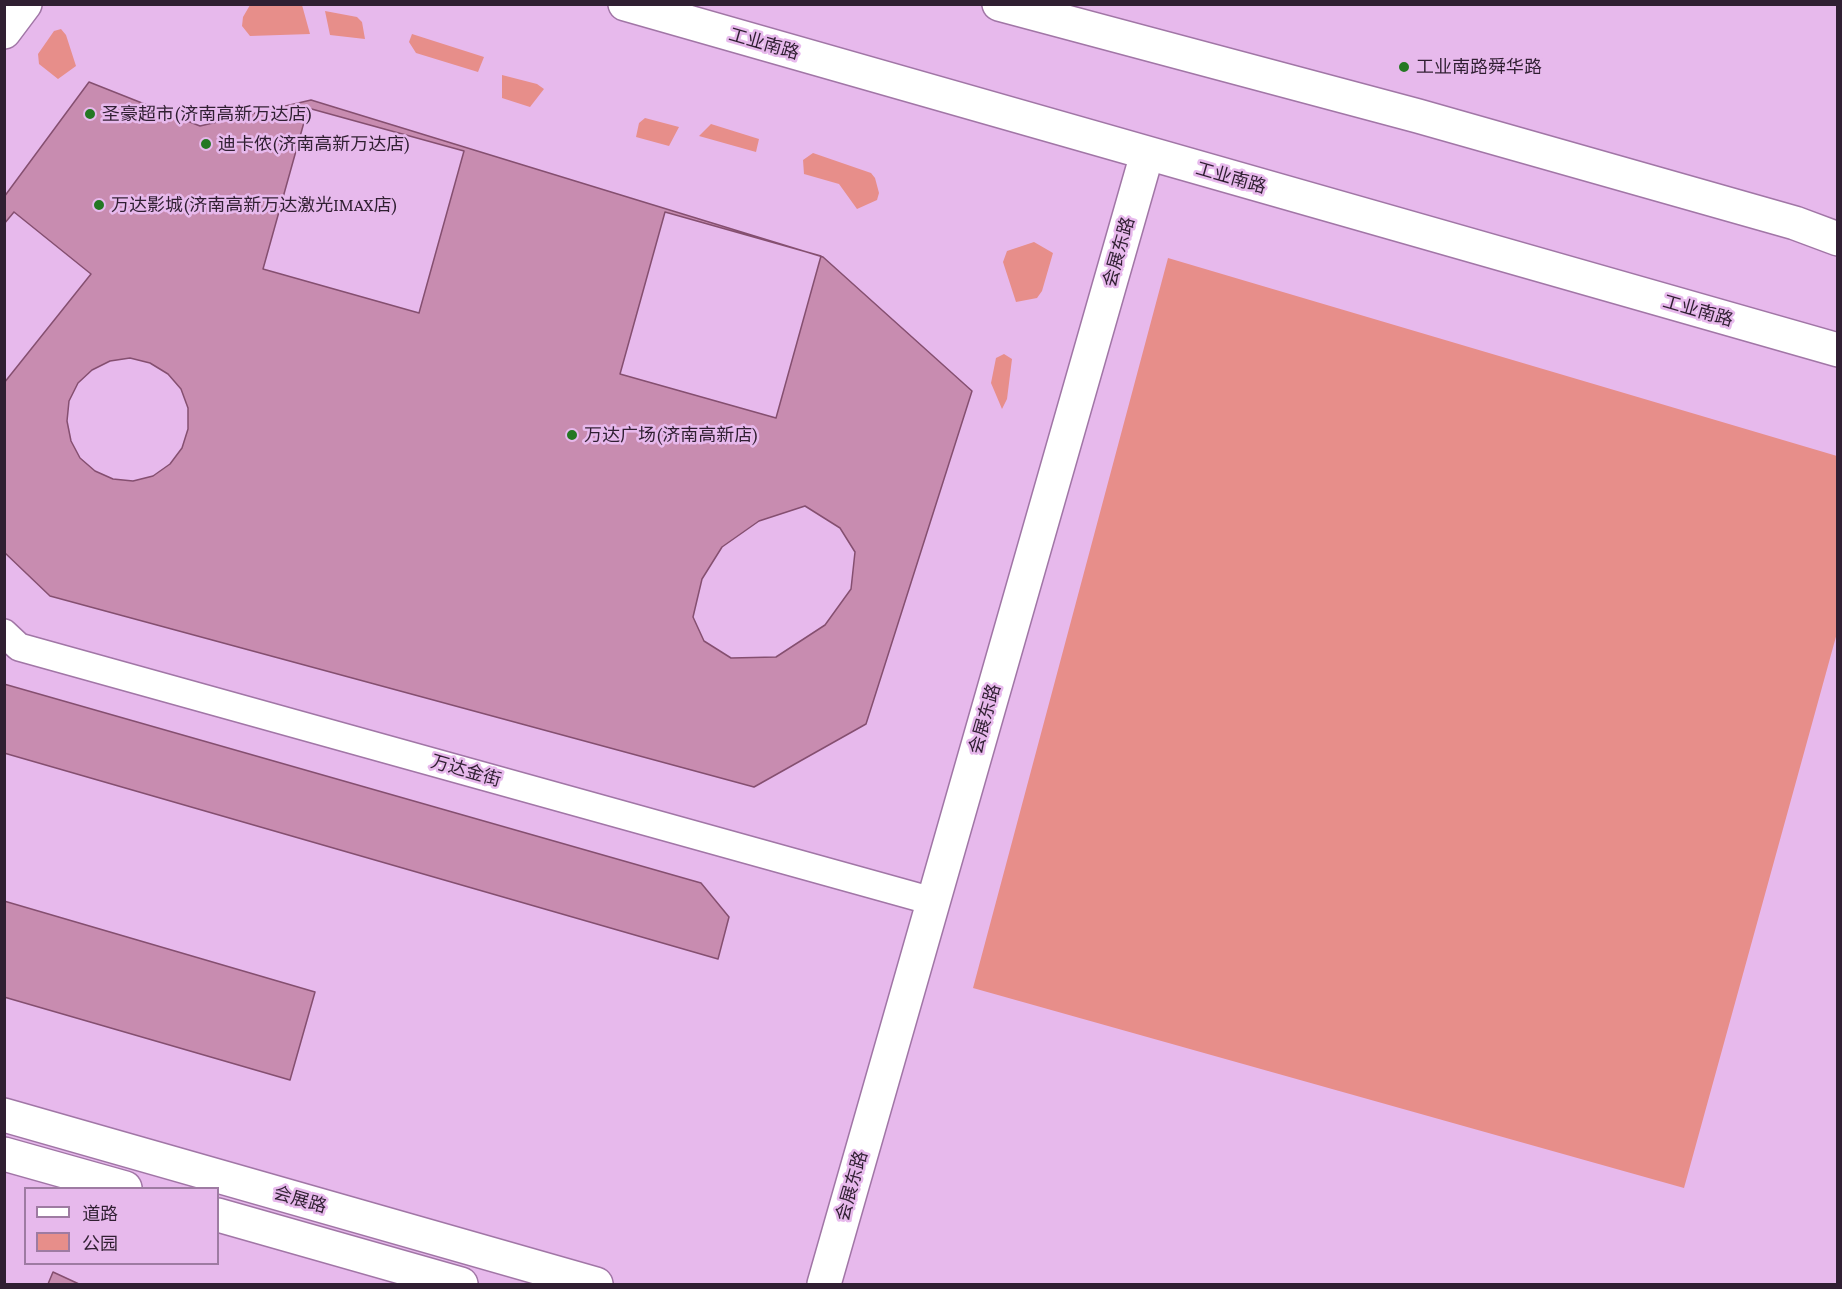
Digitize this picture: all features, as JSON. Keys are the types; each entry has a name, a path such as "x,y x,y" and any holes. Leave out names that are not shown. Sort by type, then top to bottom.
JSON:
{"street":[{"path":"4,32 25,4"},
{"name":"工业南路","path":"625,4 1838,350"},
{"path":"999,4 1430,120 1795,223 1838,239"},
{"name":"会展东路","path":"824,1284 1147,154"},
{"name":"万达金街","path":"4,633 19,647 933,901"},
{"name":"会展路","path":"4,1115 596,1284"},
{"path":"4,1154 121,1187"},
{"name":"会展路","path":"219,1215 461,1284"}],"green space":[{"path":"250,5 302,5 310,34 250,36 242,26 243,17"},
{"path":"325,11 357,17 362,22 365,39 330,35"},
{"path":"61,29 66,35 76,66 58,79 39,64 38,54 54,31"},
{"path":"412,34 484,57 478,72 416,53 409,42"},
{"path":"502,75 537,84 544,89 530,107 502,98"},
{"path":"645,118 679,127 669,146 636,137 639,123"},
{"path":"711,124 759,139 756,152 699,136"},
{"path":"813,153 871,173 875,178 879,193 877,200 857,209 839,184 804,174 803,160"},
{"path":"1034,242 1053,253 1042,291 1037,298 1016,302 1003,262 1007,251"},
{"path":"1168,258 1837,456 1837,633 1684,1188 973,988"},
{"path":"1004,354 1012,359 1007,399 1002,409 991,383 996,358"}],"building":[{"name":"万达广场(济南高新店)","path":"89,82 200,126 311,100 823,257 972,391 866,724 754,787 50,596 4,552 4,197","holes":["130,358 150,363 168,374 181,389 188,408 188,429 182,448 170,464 153,476 133,481 113,479 95,471 80,458 71,441 67,421 69,401 78,383 92,370 110,361","805,506 840,528 855,552 851,589 825,625 776,657 731,658 704,641 693,617 702,579 722,547 759,521"]},
{"path":"308,108 464,151 419,313 263,269"},
{"path":"14,212 91,274 4,383 4,224"},
{"path":"665,212 821,256 776,418 620,374"},
{"path":"4,684 701,883 729,917 718,959 4,753"},
{"path":"4,901 315,992 290,1080 4,997"},
{"path":"53,1272 79,1284 48,1284"}],"place":[{"name":"工业南路舜华路","path":"1404,67"},
{"name":"圣豪超市(济南高新万达店)","path":"90,114"},
{"name":"迪卡侬(济南高新万达店)","path":"206,144"},
{"name":"万达影城(济南高新万达激光IMAX店)","path":"99,205"},
{"name":"万达广场(济南高新店)","path":"572,435"}]}
